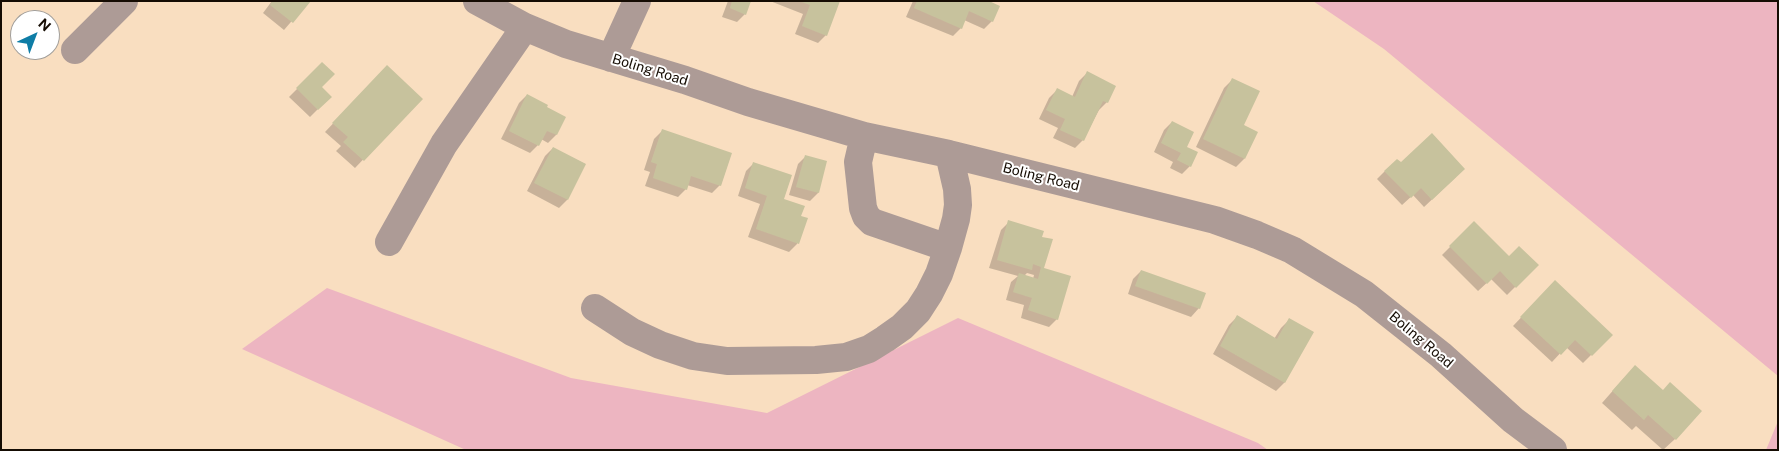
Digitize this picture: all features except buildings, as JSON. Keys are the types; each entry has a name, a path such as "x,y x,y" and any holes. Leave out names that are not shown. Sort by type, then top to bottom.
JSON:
{"street":[{"path":"75,50 124,1"},
{"name":"Boling Road","path":"477,1 525,27 566,44 685,80 748,102 864,136 949,154 1214,220 1257,235 1292,250 1335,275 1378,304 1441,355 1512,420 1553,450"},
{"path":"611,58 638,1"},
{"path":"389,242 444,144 525,27"},
{"path":"864,136 858,162 862,208 866,216 872,222 948,248"},
{"path":"595,308 632,332 660,345 694,356 727,361 846,358 869,349 902,327 918,311 936,280 948,248 958,205 957,189 949,154"}],"shaded area":[{"path":"1313,1 1778,1 1778,376 1384,49"},
{"path":"327,288 571,378 767,413 958,318 1258,443 1268,450 466,450 242,349"},
{"path":"1778,421 1778,450 1766,450"}]}
